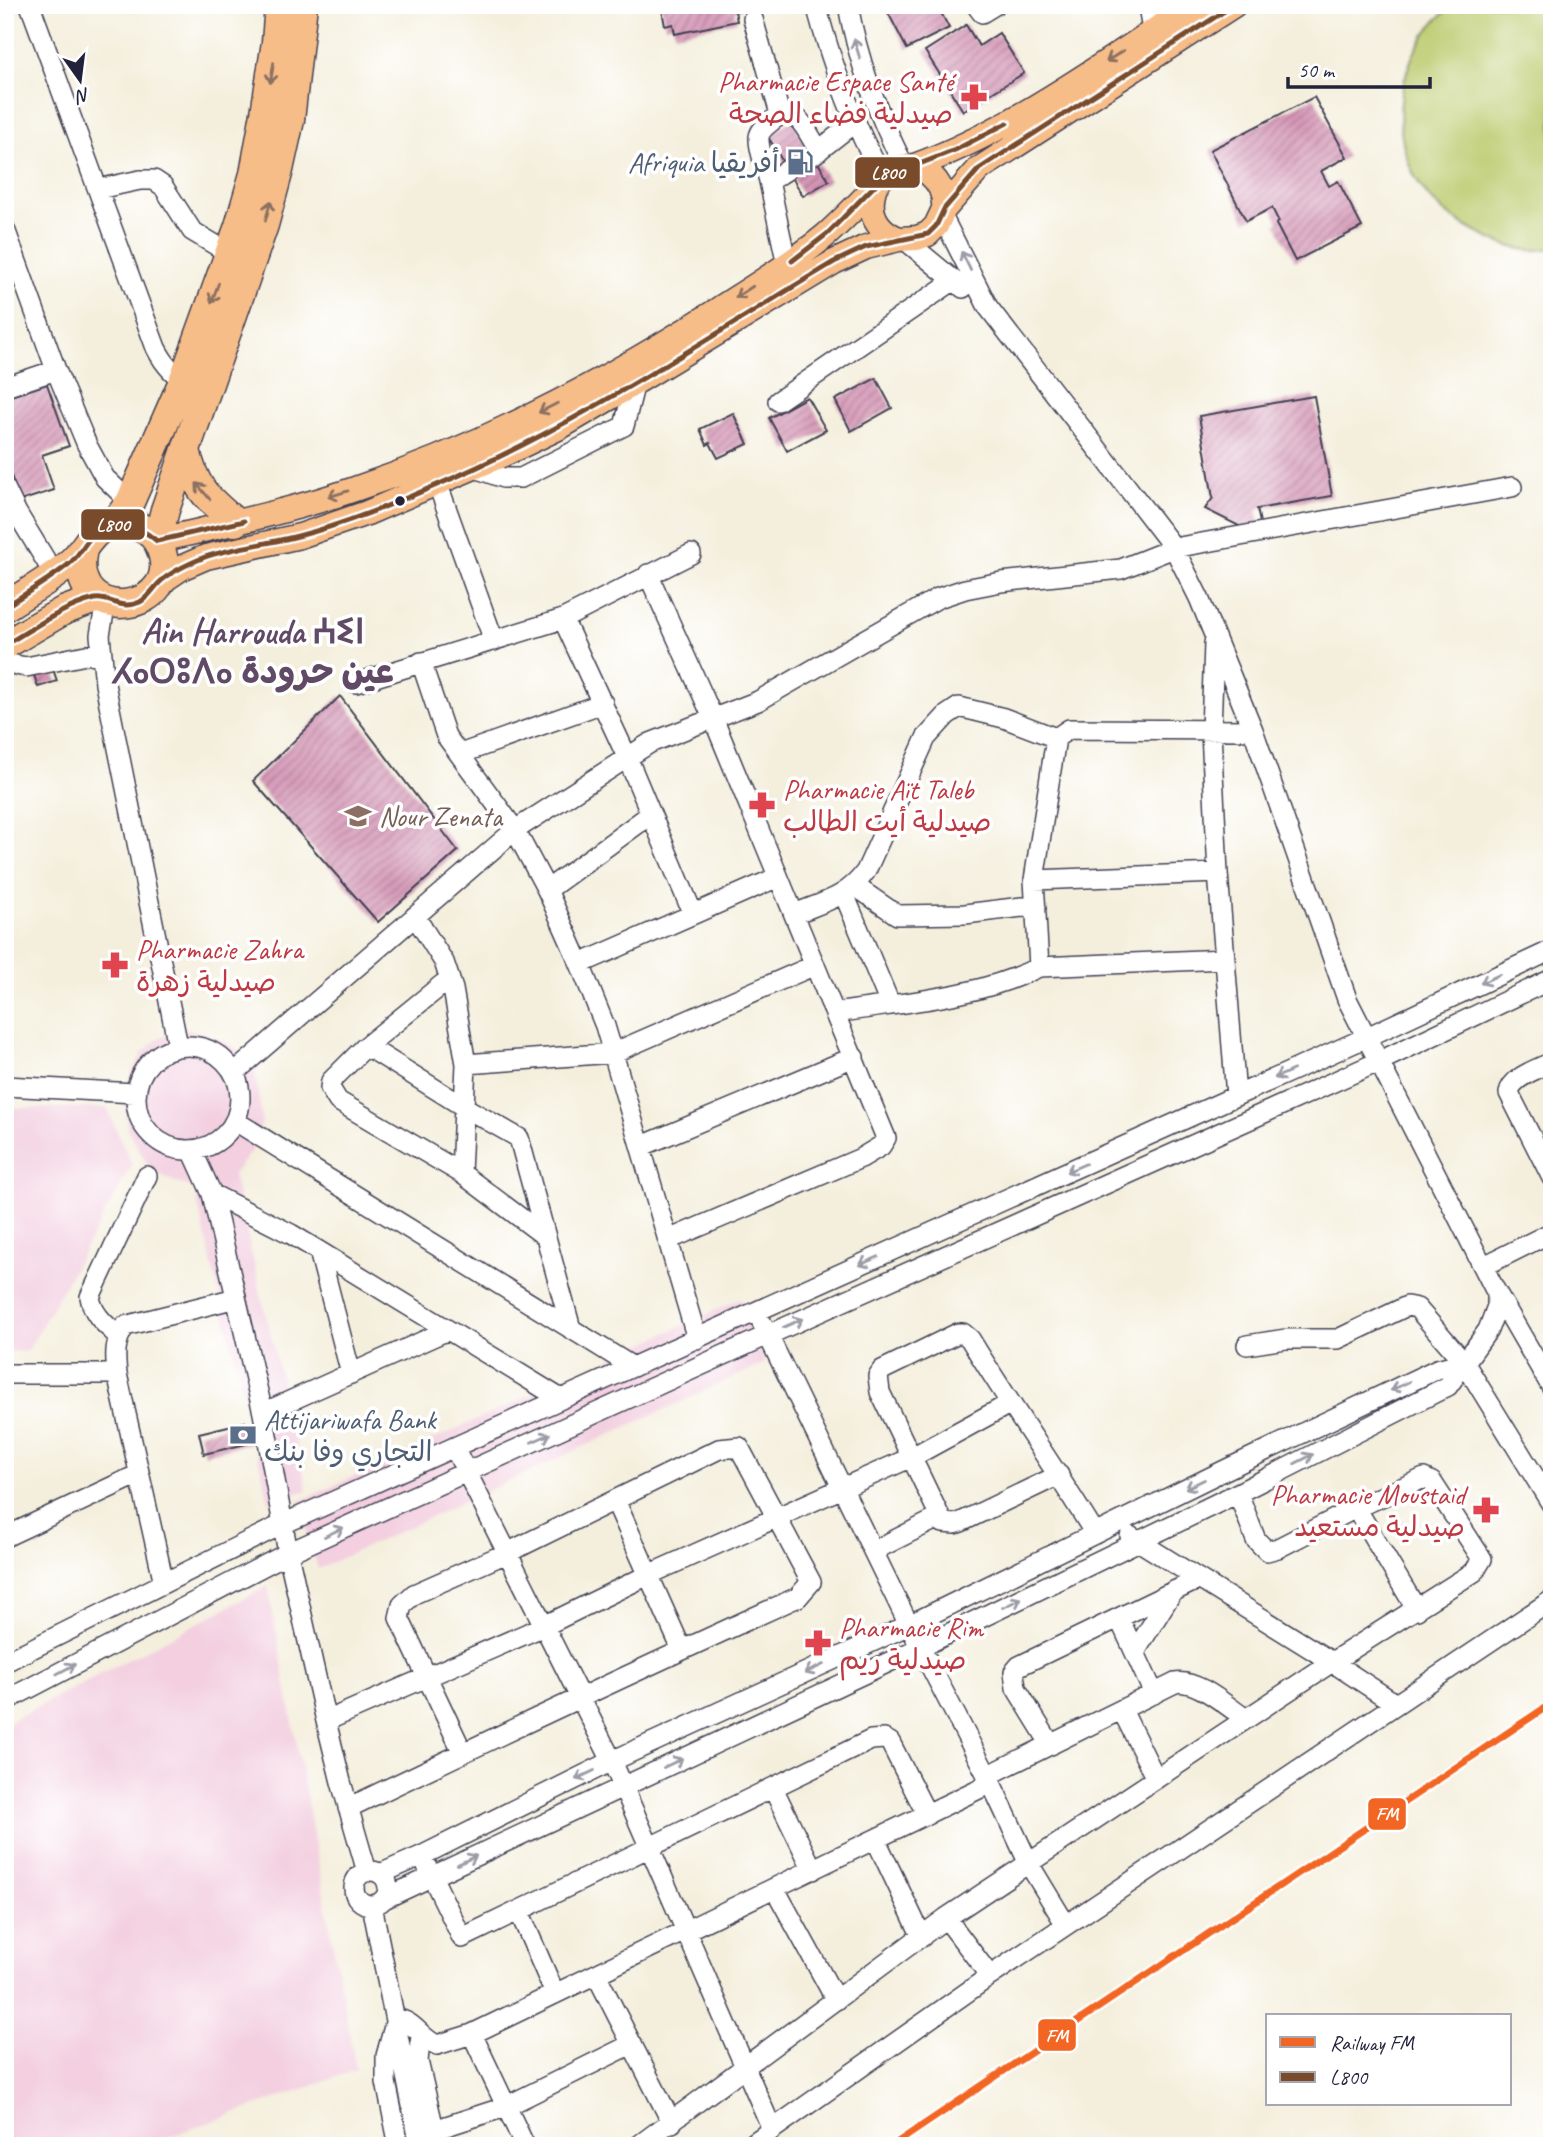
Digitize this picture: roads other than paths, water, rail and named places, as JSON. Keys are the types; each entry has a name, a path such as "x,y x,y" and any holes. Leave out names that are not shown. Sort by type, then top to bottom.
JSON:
{"highway":[{"path":"157,541 164,510 186,450 195,386 229,253 256,162 276,42 279,5"},
{"path":"5,607 70,563 96,533 122,513 195,386 264,225 290,120 303,5"},
{"path":"186,450 195,482 206,496 235,522"},
{"path":"83,549 82,576 88,588 102,600 118,606 130,605 142,601 152,593 164,569 163,554 157,541 122,513"},
{"path":"5,645 63,611 102,600"}],"main road":[{"path":"157,541 292,509 353,490 499,432 550,407 670,340 787,265 827,234 893,174 955,150 996,130 1193,5"},
{"path":"159,583 183,567 206,557 300,536 438,485 560,427 834,262 866,247 928,234 964,184 988,162 1234,5"},
{"path":"902,239 885,232 875,220 871,204 893,174 920,168 934,178 943,192 943,213"}],"street":[{"path":"30,5 156,348 163,363 195,386"},
{"path":"817,5 830,56 855,122 893,174"},
{"path":"848,5 853,35 893,174"},
{"path":"976,5 982,13 995,5"},
{"path":"1149,5 1152,32"},
{"path":"753,19 780,114"},
{"path":"787,265 759,138 764,128 780,114 789,113 796,116 816,153 855,122"},
{"path":"769,181 787,170"},
{"path":"98,189 140,180 154,180 163,186 192,231 229,253"},
{"path":"943,213 988,307 1174,548 1199,598 1252,730 1347,999 1497,1293 1552,1388"},
{"path":"5,229 11,264 87,445 122,513"},
{"path":"902,239 988,307"},
{"path":"778,401 953,281"},
{"path":"5,387 56,370"},
{"path":"438,485 494,641"},
{"path":"234,1073 515,830 650,743 758,701 937,598 964,589 1001,582 1121,569 1174,548 1512,487"},
{"path":"5,488 16,513 54,573"},
{"path":"356,683 563,619 691,554"},
{"path":"648,575 713,719 886,1138 881,1146 861,1158 668,1240"},
{"path":"102,600 100,635 105,684 178,1046"},
{"path":"563,619 627,757 693,914"},
{"path":"1214,634 1211,732 1218,873 1236,1096"},
{"path":"5,663 26,667 101,652"},
{"path":"421,662 446,736 515,830 547,890 580,964 613,1053 697,1339"},
{"path":"460,754 603,704"},
{"path":"793,914 849,890 866,871 926,738 947,715 959,707 1004,718 1056,738"},
{"path":"1039,967 1034,880 1056,738 1069,729 1211,732 1252,730"},
{"path":"547,890 651,814"},
{"path":"1034,880 1218,873"},
{"path":"580,964 778,877"},
{"path":"849,890 897,915 965,914 1022,907 1036,908"},
{"path":"849,890 890,1004"},
{"path":"415,916 444,962 466,1064 461,1173"},
{"path":"5,1662 283,1524 1365,1038 1552,950"},
{"path":"836,1013 978,990 1039,967 1226,960"},
{"path":"466,1064 613,1053 815,965"},
{"path":"449,979 364,1048 331,1081 330,1088 335,1097 461,1173 546,1237"},
{"path":"5,1700 288,1553 1378,1062 1552,979"},
{"path":"178,1046 195,1046 223,1059 234,1073 239,1084 240,1102 235,1121 224,1135 212,1144 192,1150 174,1149 155,1139 143,1126 137,1111 135,1093 139,1077 149,1062 161,1053 178,1046"},
{"path":"364,1048 373,1050 519,1138 571,1329"},
{"path":"642,1146 854,1057"},
{"path":"1552,1062 1515,1081 1510,1086 1509,1093 1552,1178"},
{"path":"5,1086 135,1093"},
{"path":"235,1121 633,1367"},
{"path":"211,1191 212,1144"},
{"path":"192,1150 211,1191 263,1413 288,1553 348,1808 373,1873 388,1886 378,1902 396,2019 420,2146"},
{"path":"118,1336 100,1320 91,1307 90,1297 147,1176"},
{"path":"211,1191 279,1227 561,1399"},
{"path":"1484,1266 1552,1232"},
{"path":"319,1251 351,1374"},
{"path":"1464,1362 1437,1369 909,1625 612,1761 421,1856 358,1878 355,1893 362,1902 378,1902 432,1877 920,1647 1238,1493 1448,1386 1488,1330 1497,1306 1497,1293"},
{"path":"163,1583 117,1374 114,1352 118,1336 125,1326 236,1298"},
{"path":"1247,1345 1286,1339 1338,1339 1407,1306 1417,1308 1464,1362 1552,1505"},
{"path":"758,1312 909,1625 989,1779 1028,1864 1066,1925"},
{"path":"263,1413 448,1330"},
{"path":"1059,1475 961,1522 943,1522 880,1392 878,1376 882,1370 963,1333 970,1339 1009,1404 1059,1475 1104,1529 1139,1541 1396,1704"},
{"path":"5,1374 117,1374"},
{"path":"326,1721 544,1626 774,1517 912,1457 1009,1404"},
{"path":"454,1447 612,1761 772,2129"},
{"path":"348,1808 463,1753 579,1697 798,1597 811,1582 738,1447 719,1449 509,1552 414,1594 402,1605 399,1618 463,1753"},
{"path":"5,1537 139,1474"},
{"path":"638,2146 946,1918 1332,1662 1474,1572 1482,1559 1432,1482 1424,1478 1267,1551 1256,1540 1238,1493"},
{"path":"615,1500 682,1650"},
{"path":"1356,1508 1417,1610"},
{"path":"873,1551 940,1517"},
{"path":"1051,1745 1016,1688 1014,1672 1019,1666 1199,1579"},
{"path":"1135,1652 1173,1591"},
{"path":"749,2146 989,1976 1552,1600"},
{"path":"1119,1618 1154,1694"},
{"path":"396,2019 410,2023 421,2035 437,2045 472,2034 927,1815 1051,1745 1184,1681 1194,1684 1246,1719"},
{"path":"1122,1710 1156,1779"},
{"path":"421,1856 462,1938 870,1740 884,1739 890,1742 927,1815"},
{"path":"773,1788 813,1870"},
{"path":"876,1840 922,1937"},
{"path":"775,1889 836,2000"},
{"path":"519,1911 555,1994"},
{"path":"946,1918 989,1976"},
{"path":"596,1974 672,2123"},
{"path":"396,2019 386,2056 386,2082 399,2146"},
{"path":"472,2034 525,2146"},
{"path":"421,2035 418,2062 436,2138 506,2107 632,2044"}],"tunnel":[{"path":"787,170 813,155"}],"rail line":[{"name":"FM","path":"892,2146 1552,1703"}],"place":[{"name":"Pharmacie Espace Santé صيدلية فضاء الصحة","path":"974,97"},
{"name":"Afriquia أفريقيا","path":"800,162"},
{"name":"Pharmacie Aït Taleb صيدلية أيت الطالب","path":"762,805"},
{"name":"Nour Zenata","path":"358,816"},
{"name":"Pharmacie Zahra صيدلية زهرة","path":"115,965"},
{"name":"Attijariwafa Bank التجاري وفا بنك","path":"243,1435"},
{"name":"Pharmacie Moustaid صيدلية مستعيد","path":"1486,1510"},
{"name":"Pharmacie Rim صيدلية ريم","path":"818,1643"}],"district":[{"name":"Ain Harrouda ⵄⵉⵏ ⵃⴰⵔⵓⴷⴰ عين حرودة","path":"253,651"}]}
